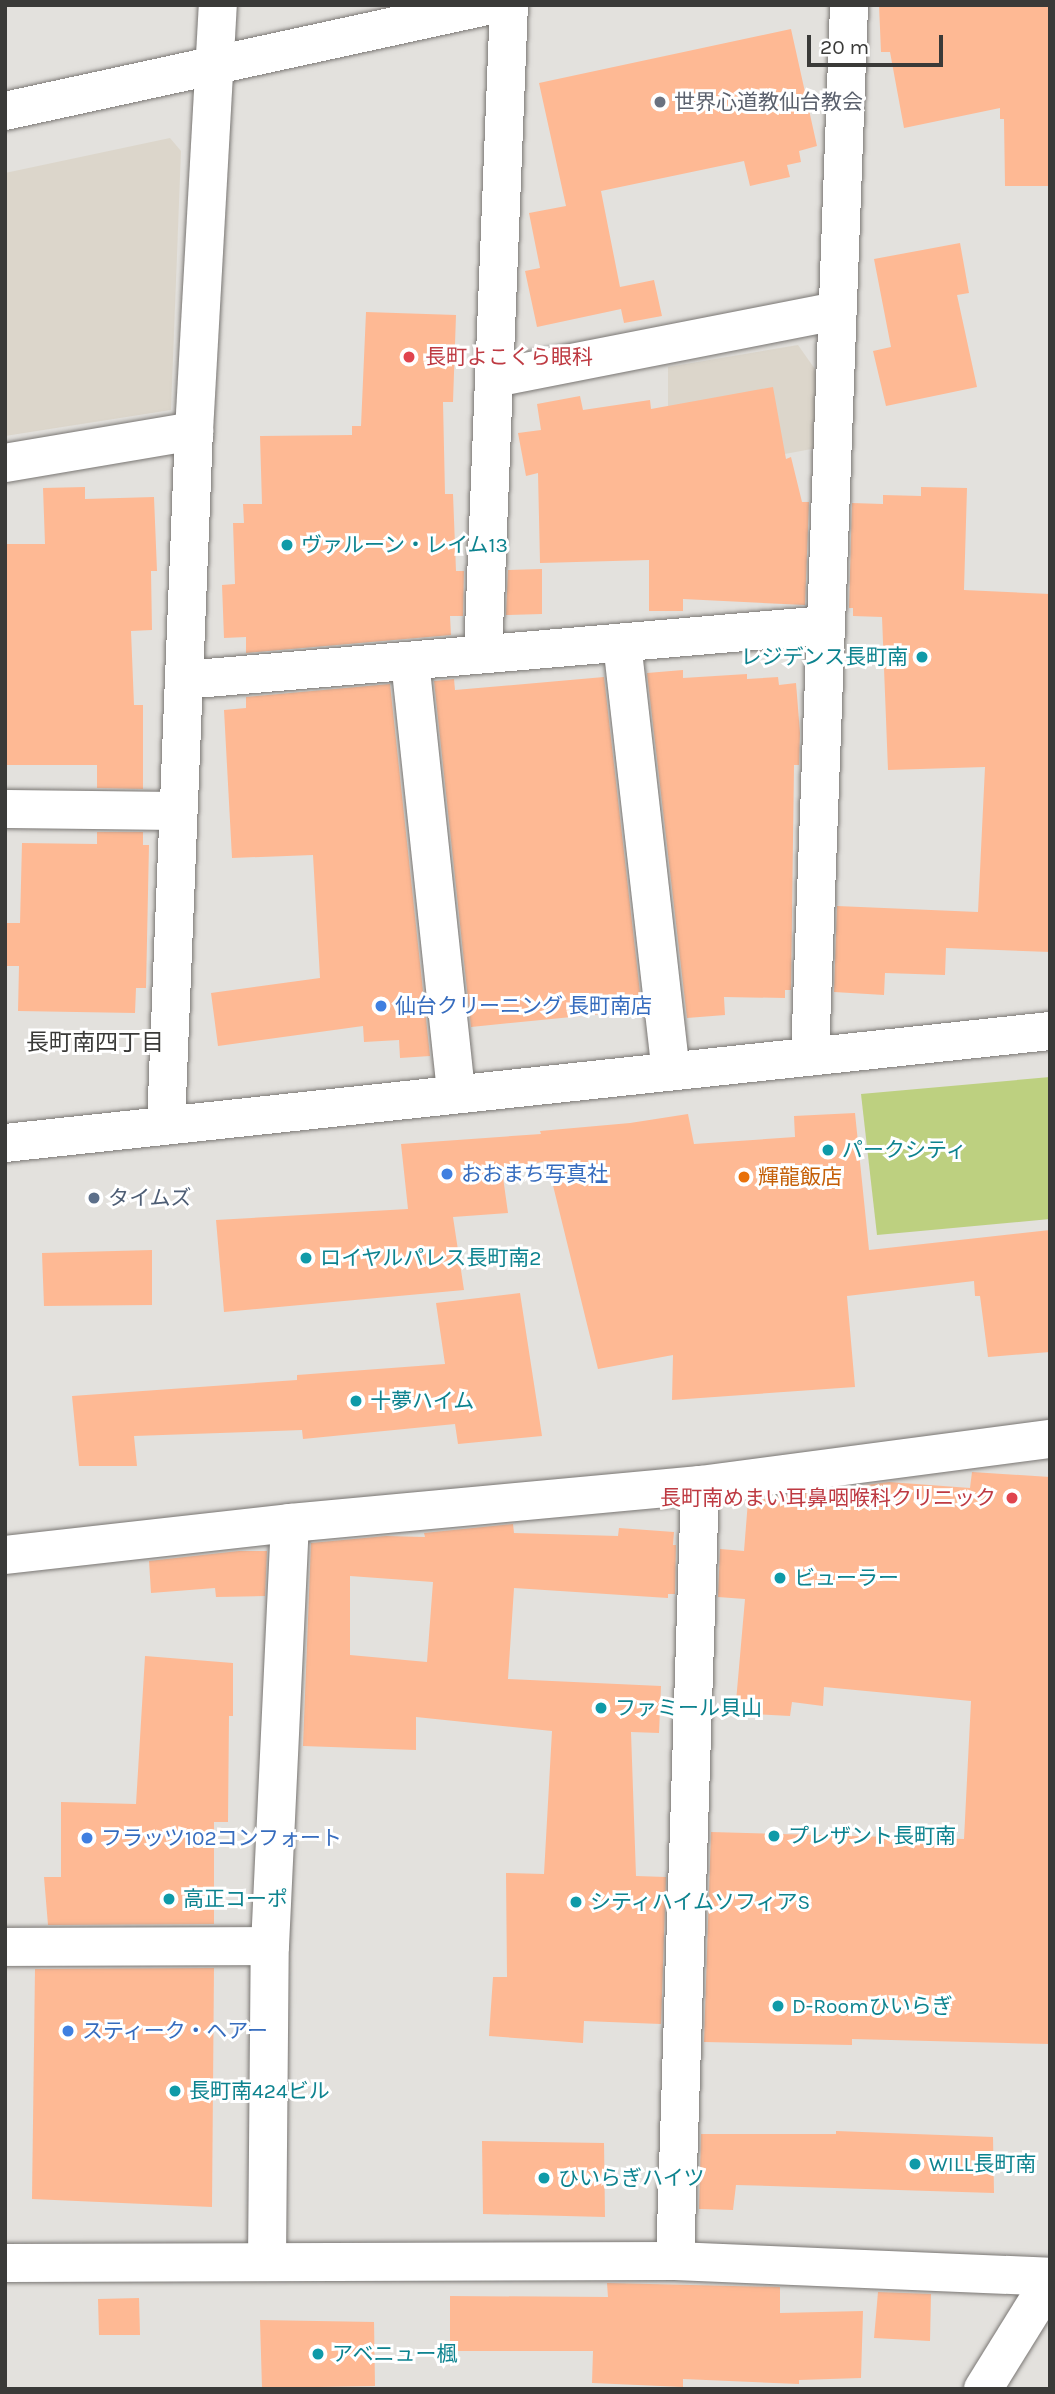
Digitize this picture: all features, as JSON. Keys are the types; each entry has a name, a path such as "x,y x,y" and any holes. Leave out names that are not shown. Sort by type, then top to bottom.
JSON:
{"street":[{"path":"166,1124 194,431 218,5"},
{"path":"5,111 455,9 493,5"},
{"path":"483,654 509,5"},
{"path":"810,1055 849,5"},
{"path":"495,378 837,311"},
{"path":"5,463 194,431"},
{"path":"184,680 826,625"},
{"path":"622,643 671,1070"},
{"path":"410,661 456,1093"},
{"path":"5,809 178,811"},
{"path":"5,1143 1050,1031"},
{"path":"5,1555 290,1523 700,1485 1050,1439"},
{"path":"675,2261 700,1485"},
{"path":"267,2262 270,1946 290,1523"},
{"path":"5,1947 270,1946"},
{"path":"5,2263 675,2261 1050,2279 983,2389"}],"shaded area":[{"path":"170,138 181,151 171,410 5,436 5,173"},
{"path":"798,345 817,372 817,448 668,476 668,367"}],"green space":[{"path":"1050,1077 1050,1219 877,1235 861,1094"}],"building":[{"path":"879,5 1050,5 1050,186 1005,186 1004,119 1000,119 1000,108 904,128 890,52 881,52"},
{"path":"791,29 817,146 799,151 801,162 787,165 790,177 750,186 744,161 601,191 620,287 654,280 662,316 624,323 621,309 537,327 525,271 540,268 529,213 566,206 539,83"},
{"path":"960,243 969,293 957,295 977,387 886,406 873,351 891,347 874,259"},
{"path":"366,312 456,315 453,402 443,402 445,494 453,494 456,571 464,571 463,616 450,616 451,635 246,653 246,637 224,638 222,585 235,584 233,523 244,523 243,504 262,504 260,436 352,435 352,426 361,426"},
{"path":"773,387 786,459 791,457 802,502 809,502 805,605 683,599 683,611 649,611 649,560 540,563 538,473 526,476 518,433 541,430 537,404 580,396 583,410 650,400 651,409"},
{"path":"85,487 85,499 154,497 157,571 151,571 152,630 131,631 134,705 143,705 143,789 97,788 97,765 5,765 5,544 45,544 43,488"},
{"path":"921,487 967,488 964,590 1050,594 1050,952 946,948 945,975 885,973 884,995 834,992 837,906 978,912 985,767 888,770 882,617 853,616 853,608 849,608 852,503 883,504 883,495 921,496"},
{"path":"542,569 542,614 506,615 508,570"},
{"path":"683,670 683,678 747,674 747,679 778,677 779,685 796,683 800,733 799,765 794,765 791,990 785,990 785,998 724,997 725,1015 687,1018 647,673"},
{"path":"604,677 642,1010 471,1027 434,681 454,679 455,690"},
{"path":"390,684 430,1056 400,1058 399,1040 364,1042 363,1026 218,1046 211,993 320,978 313,855 232,858 224,710 246,708 246,697"},
{"path":"97,832 143,832 143,845 149,845 146,988 136,988 135,1013 18,1011 19,966 5,966 5,923 20,923 22,843 97,844"},
{"path":"855,1113 869,1250 1050,1230 1050,1352 988,1357 980,1296 975,1296 974,1281 847,1296 855,1387 672,1400 673,1355 598,1369 547,1161 502,1170 508,1213 453,1217 464,1290 224,1312 216,1220 408,1209 401,1144 541,1134 540,1131 630,1123 688,1114 694,1144 795,1137 794,1116"},
{"path":"152,1250 152,1305 44,1306 42,1253"},
{"path":"520,1293 542,1436 458,1444 455,1424 303,1439 302,1430 134,1436 137,1466 79,1466 72,1396 297,1380 297,1375 445,1364 436,1303"},
{"path":"972,1472 1050,1477 1050,2044 852,2039 852,2045 704,2042 711,1832 964,1839 971,1701 824,1687 823,1706 792,1702 790,1716 735,1713 745,1599 718,1597 720,1549 744,1551 748,1501 827,1490 850,1491 850,1487 889,1482 970,1488"},
{"path":"513,1524 514,1533 618,1536 619,1528 674,1532 675,1594 668,1594 668,1598 514,1588 508,1679 661,1686 659,1733 631,1732 636,1876 666,1877 661,2024 584,2021 583,2043 489,2036 493,1977 507,1977 506,1873 544,1874 552,1731 416,1717 416,1750 303,1746 311,1543 386,1536 425,1537 424,1533","holes":["350,1576 433,1582 427,1662 350,1655"]},
{"path":"239,1551 267,1551 265,1596 216,1597 215,1588 151,1593 149,1561"},
{"path":"145,1656 233,1663 233,1716 229,1716 228,1822 214,1822 214,1924 48,1925 44,1877 61,1877 61,1802 136,1804"},
{"name":"長町南424ビル","path":"214,1968 212,2207 32,2199 35,1969"},
{"path":"836,2131 993,2137 994,2193 736,2185 733,2210 699,2209 701,2134 836,2134"},
{"name":"ひいらぎハイツ","path":"482,2141 604,2143 605,2217 483,2214"},
{"path":"607,2283 780,2287 780,2313 863,2311 861,2378 799,2380 799,2384 683,2379 683,2387 592,2383 593,2351 450,2351 450,2296 608,2297"},
{"path":"878,2292 931,2294 930,2341 874,2338"},
{"path":"139,2298 140,2335 99,2335 98,2299"},
{"name":"アベニュー楓","path":"260,2320 374,2322 375,2386 262,2388"}],"place":[{"name":"世界心道教仙台教会","path":"660,102"},
{"name":"長町よこくら眼科","path":"409,357"},
{"name":"ヴァルーン・レイム13","path":"287,545"},
{"name":"レジデンス長町南","path":"922,657"},
{"name":"仙台クリーニング 長町南店","path":"381,1006"},
{"name":"パークシティ","path":"828,1150"},
{"name":"おおまち写真社","path":"447,1174"},
{"name":"輝龍飯店","path":"744,1177"},
{"name":"タイムズ","path":"94,1198"},
{"name":"ロイヤルパレス長町南2","path":"306,1258"},
{"name":"十夢ハイム","path":"356,1401"},
{"name":"長町南めまい耳鼻咽喉科クリニック","path":"1012,1498"},
{"name":"ビューラー","path":"780,1578"},
{"name":"ファミール貝山","path":"601,1708"},
{"name":"プレザント長町南","path":"774,1836"},
{"name":"フラッツ102コンフォート","path":"87,1838"},
{"name":"高正コーポ","path":"169,1899"},
{"name":"シティハイムソフィアS","path":"576,1902"},
{"name":"D-Roomひいらぎ","path":"778,2006"},
{"name":"スティーク・ヘアー","path":"68,2031"},
{"name":"長町南424ビル","path":"175,2091"},
{"name":"WILL長町南","path":"915,2164"},
{"name":"ひいらぎハイツ","path":"544,2178"},
{"name":"アベニュー楓","path":"318,2354"}],"district":[{"name":"長町南四丁目","path":"95,1043"}]}
